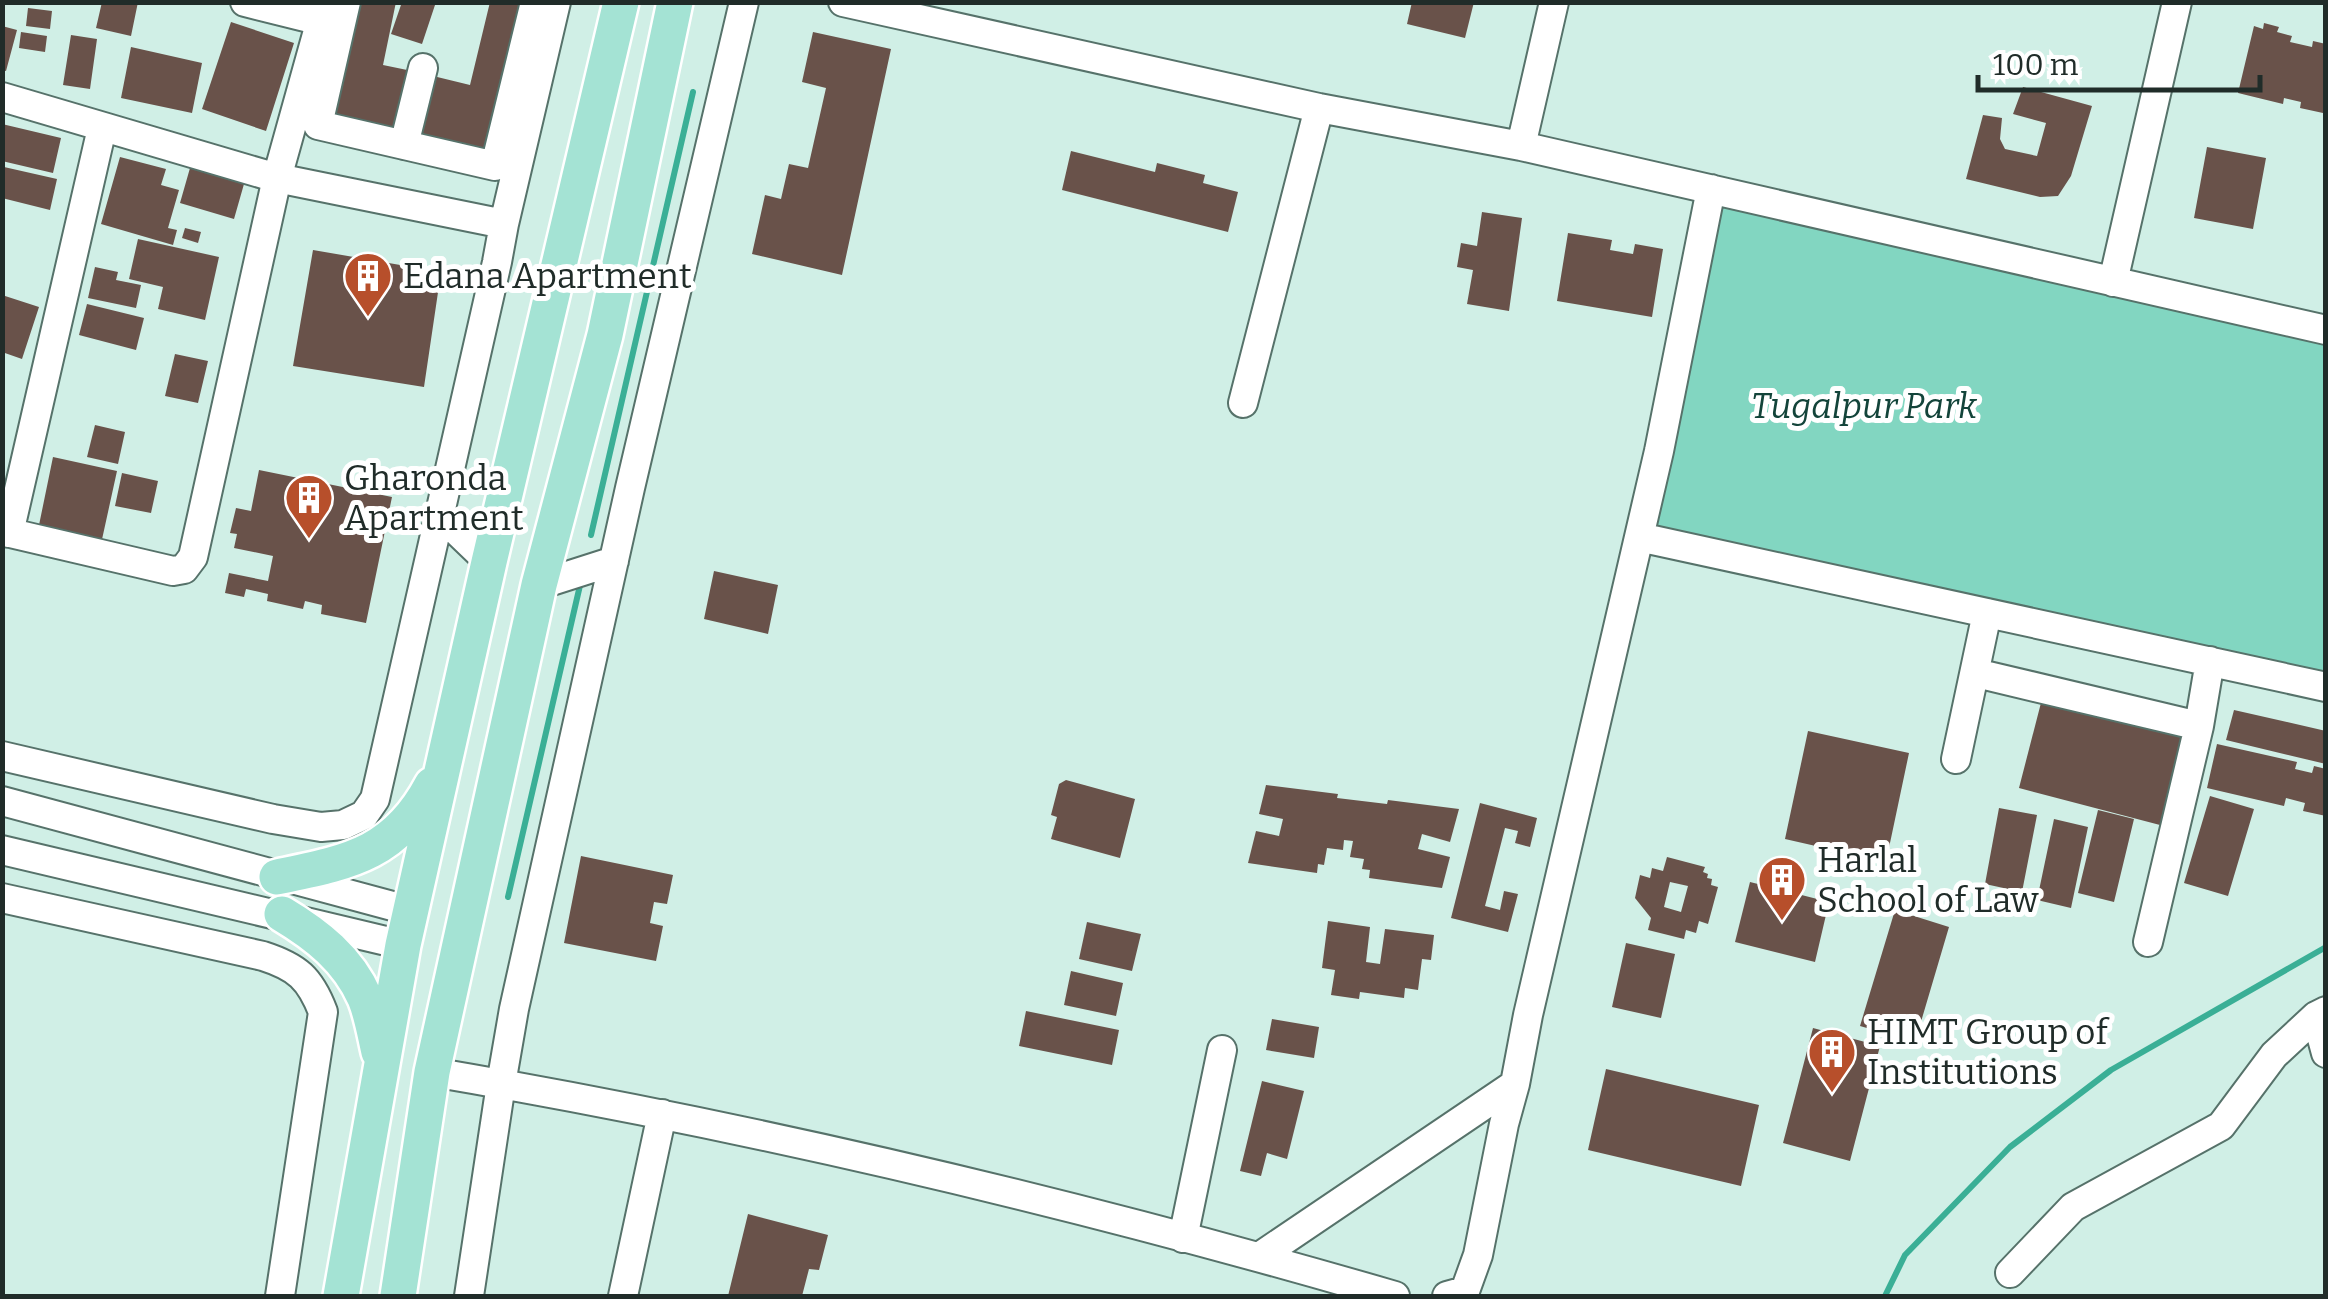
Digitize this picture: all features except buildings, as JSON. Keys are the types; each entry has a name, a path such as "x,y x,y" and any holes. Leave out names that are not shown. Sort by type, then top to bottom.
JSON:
{"main road":[{"path":"341,1296 407,928 621,2"},
{"path":"398,1296 432,1072 539,585 604,334 675,2"},
{"path":"544,335 568,302 584,303 590,315 584,368 590,387"},
{"path":"277,877 341,864 371,852 398,832 422,804 444,763"},
{"path":"282,914 311,932 342,960 366,1002 382,1063"}],"street":[{"path":"102,128 6,532 173,571 184,569 194,557 278,178 324,12 245,2"},
{"path":"346,2 318,125 506,169"},
{"path":"15,759 320,828 343,825 364,815 375,799 497,262 504,224 506,169 534,2"},
{"path":"506,169 556,2"},
{"path":"469,1296 514,1009 744,2"},
{"path":"843,2 1319,108 1522,146 2326,330"},
{"path":"1522,146 1554,2"},
{"path":"2112,282 2177,2"},
{"path":"404,145 424,68"},
{"path":"2,97 278,178 504,224"},
{"path":"1243,402 1319,108"},
{"path":"1447,1296 1465,1290 1478,1255 1528,1014 1659,451 1711,189"},
{"path":"440,515 489,562"},
{"path":"1639,537 2326,687"},
{"path":"539,585 614,561"},
{"path":"1956,759 1987,613"},
{"path":"2148,942 2210,661"},
{"path":"1976,673 2198,726"},
{"path":"15,759 42,810"},
{"path":"2,801 277,877 407,928"},
{"path":"2,850 282,914 407,928"},
{"path":"2,898 263,956 304,976 316,992 323,1012 280,1296"},
{"path":"2321,1013 2326,1053"},
{"path":"2010,1273 2074,1207 2221,1126 2274,1055 2321,1013"},
{"path":"1183,1238 1222,1050"},
{"path":"432,1072 662,1114 962,1181 1395,1296"},
{"path":"1259,1257 1514,1084"},
{"path":"623,1296 662,1114"}],"green space":[{"name":"Tugalpur Park","path":"1711,189 2325,330 2325,687 1639,537"}],"waterway":[{"path":"591,535 693,92"},
{"path":"508,897 581,581"},
{"path":"1885,1296 1905,1255 2010,1147 2111,1070 2326,947"}],"place":[{"name":"Edana Apartment","path":"368,318"},
{"name":"Gharonda Apartment","path":"309,540"},
{"name":"Harlal School of Law","path":"1782,922"},
{"name":"HIMT Group of Institutions","path":"1832,1094"}]}
